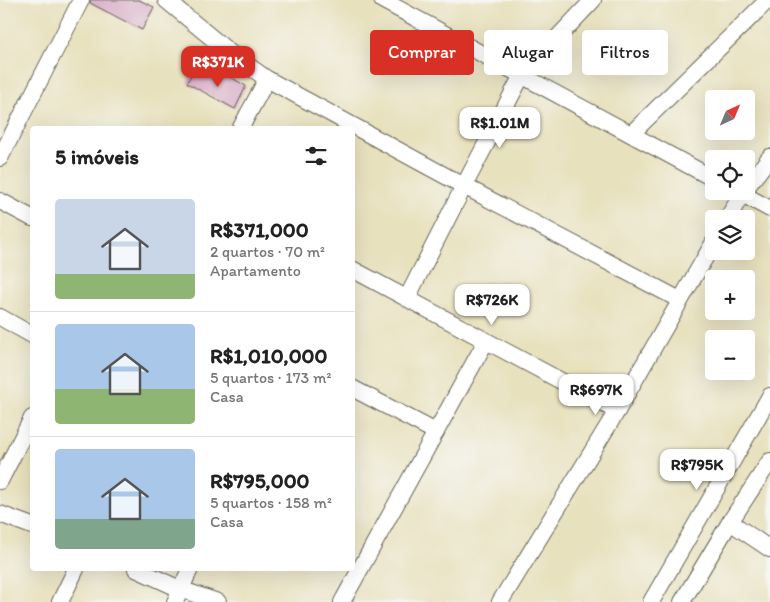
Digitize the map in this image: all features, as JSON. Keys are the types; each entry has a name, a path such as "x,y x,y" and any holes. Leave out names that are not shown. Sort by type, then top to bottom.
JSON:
{"street":[{"path":"0,158 82,0"},
{"path":"166,0 229,52 267,79 354,126"},
{"path":"382,0 705,174"},
{"path":"407,298 522,76 593,0"},
{"path":"631,134 768,0"},
{"path":"242,126 267,79"},
{"path":"355,127 680,300"},
{"path":"755,175 770,157"},
{"path":"755,199 770,209"},
{"path":"0,201 30,217"},
{"path":"500,602 617,411 705,257"},
{"path":"355,271 617,411"},
{"path":"0,317 30,334"},
{"path":"342,602 486,340"},
{"path":"355,390 436,432"},
{"path":"651,602 770,396"},
{"path":"0,481 30,422"},
{"path":"682,602 730,522 770,461"},
{"path":"0,514 30,525"},
{"path":"730,522 770,549"},
{"path":"60,602 75,571"},
{"path":"139,571 177,595 218,602"},
{"path":"177,595 189,571"}],"building":[{"path":"91,0 139,0 154,7 142,30 90,3"},
{"path":"195,68 219,82 223,73 246,86 235,109 187,83"}]}
